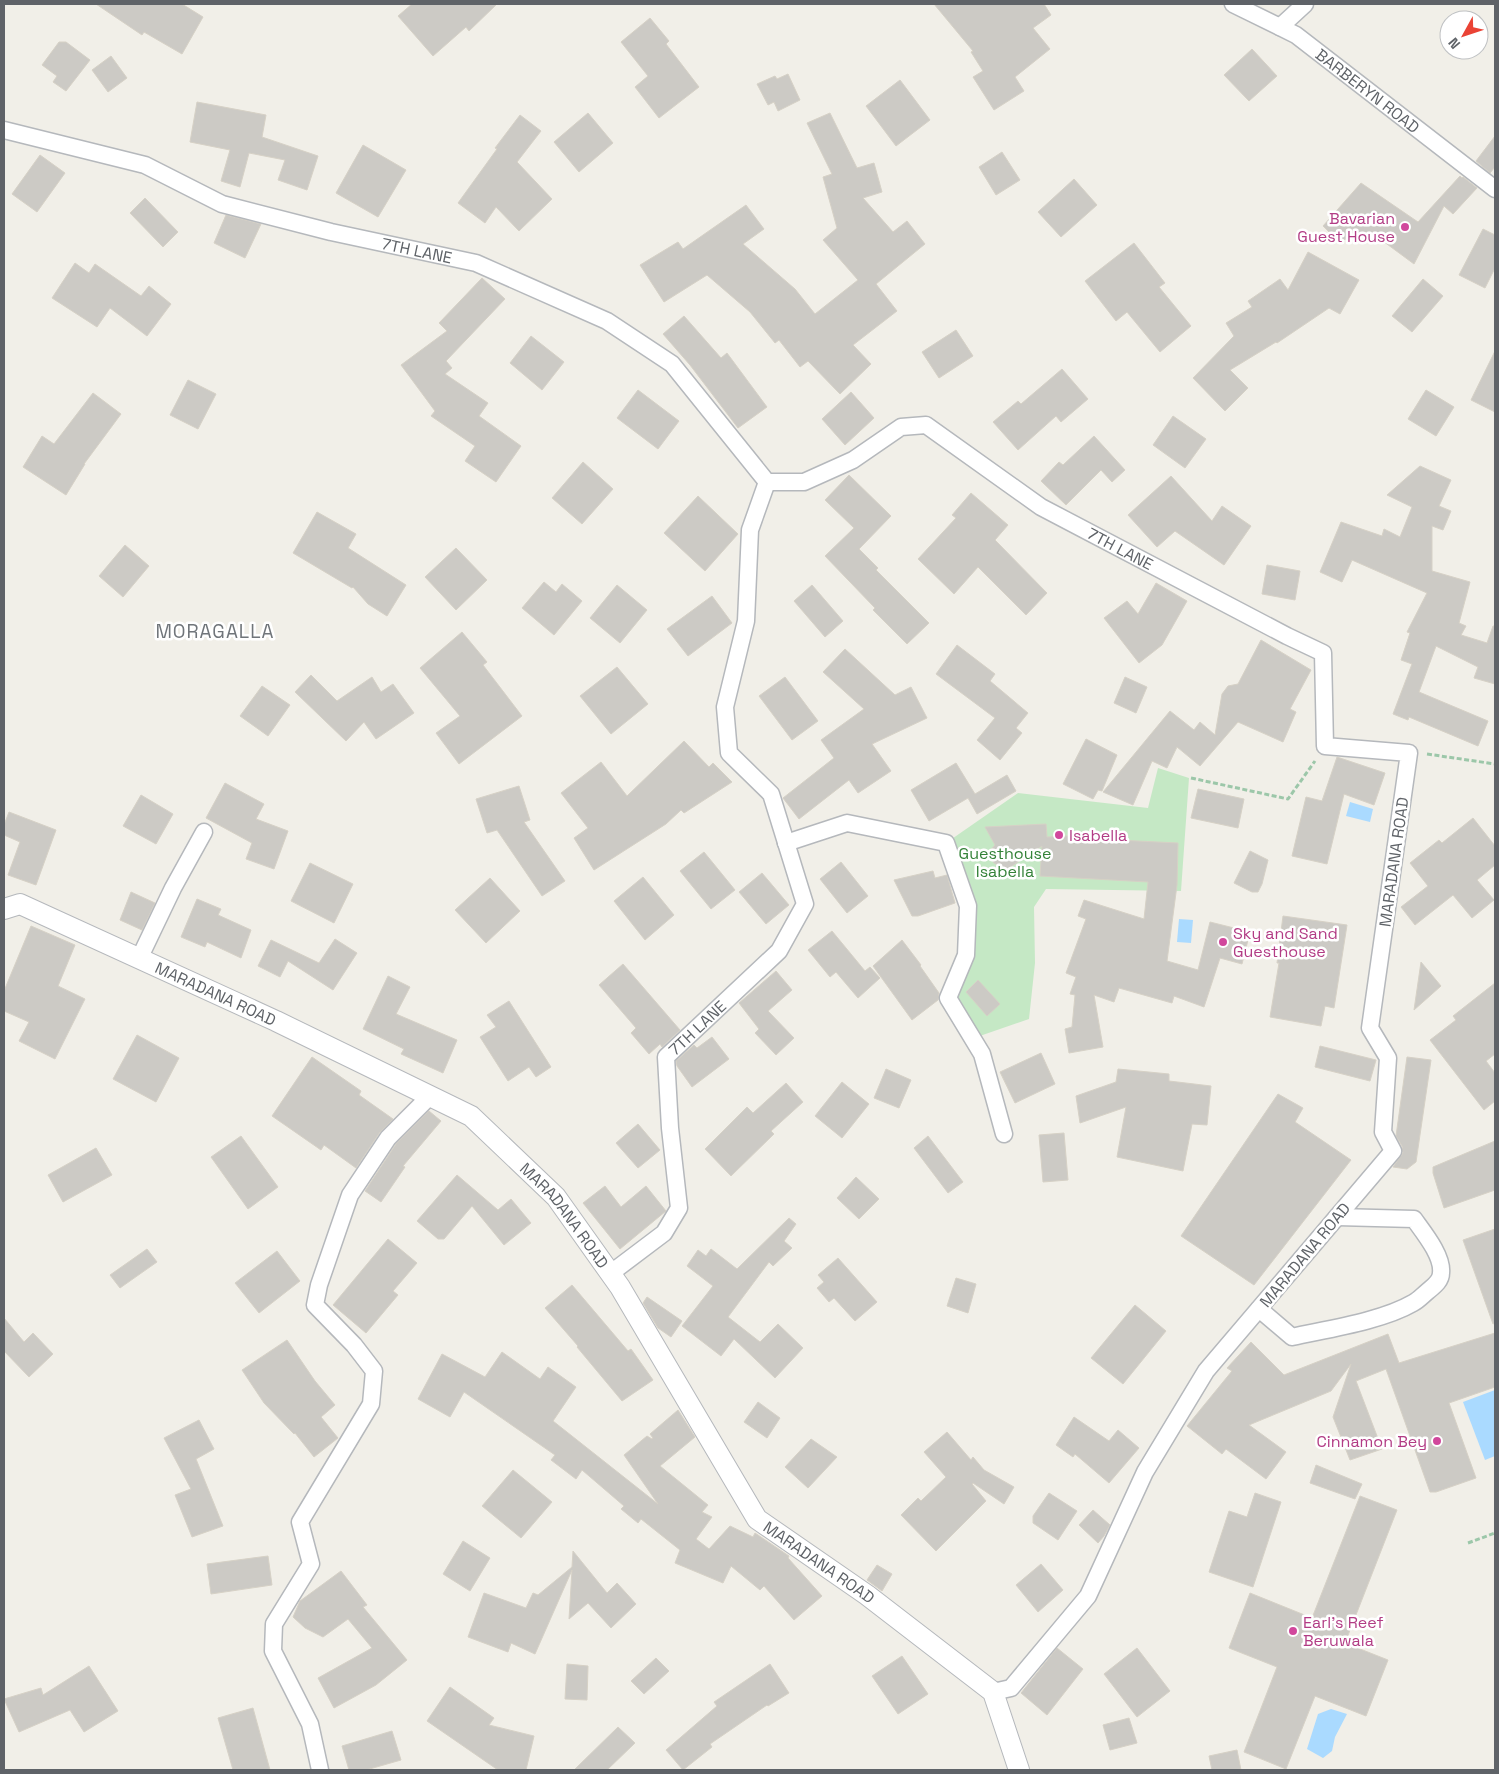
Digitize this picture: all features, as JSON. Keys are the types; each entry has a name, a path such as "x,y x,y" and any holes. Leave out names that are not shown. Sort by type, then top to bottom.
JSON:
{"street":[{"name":"BARBERYN ROAD","path":"1233,4 1296,35 1495,189"},
{"path":"1280,27 1305,4"},
{"name":"7TH LANE","path":"4,130 145,165 222,204 331,232 476,263 607,321 672,364 767,482"},
{"name":"7TH LANE","path":"767,482 804,482 853,460 901,427 926,425 1042,507 1322,653 1325,746"},
{"name":"7TH LANE","path":"610,1273 664,1233 679,1208 670,1128 666,1057 779,951 805,904 770,794 729,753 725,708 746,621 750,530 767,482"},
{"path":"1325,746 1409,753"},
{"name":"MARADANA ROAD","path":"4,908 20,904 276,1021 471,1116 556,1197 620,1287 758,1519 867,1595 994,1692 1011,1688 1088,1596 1146,1472 1206,1371 1393,1151 1383,1132 1388,1058 1370,1028 1409,753"},
{"path":"786,843 847,823 946,843 968,906 966,955 948,998 982,1054 1004,1134"},
{"path":"139,959 173,888 204,832"},
{"path":"320,1770 310,1724 273,1651 274,1624 311,1564 300,1522 371,1404 374,1371 354,1346 315,1305 350,1195 388,1138 430,1096"},
{"path":"1259,1309 1292,1337 1389,1314 1414,1303 1437,1284 1442,1275 1440,1261 1429,1239 1414,1220 1337,1217"},
{"path":"994,1692 1019,1770"}],"path":[{"path":"1191,778 1288,800 1325,746"},
{"path":"1409,753 1417,752 1495,764"},
{"path":"1468,1543 1495,1533"}],"green space":[{"name":"Guesthouse Isabella","path":"1158,768 1189,778 1181,891 1046,889 1034,907 1035,963 1029,1019 974,1038 948,998 968,906 946,843 1018,793 1148,808"}],"water":[{"path":"1350,802 1373,809 1370,822 1346,816"},
{"path":"1179,919 1193,920 1191,943 1177,942"},
{"path":"1495,1390 1495,1456 1485,1460 1463,1402"},
{"path":"1331,1709 1347,1714 1335,1737 1332,1751 1323,1758 1307,1749 1318,1714"}],"building":[{"path":"96,4 182,4 203,17 182,54 144,32 142,35"},
{"path":"412,4 497,4 469,31 466,27 433,56 398,16"},
{"path":"934,4 1044,4 1051,15 1033,28 1050,49 1015,77 1024,91 994,110 973,77 983,71 971,52 973,51"},
{"path":"650,18 669,41 666,44 699,87 659,118 635,87 648,76 621,42"},
{"path":"59,42 66,42 90,60 66,91 53,82 57,76 42,65"},
{"path":"1252,49 1277,76 1249,101 1224,75"},
{"path":"111,56 127,78 108,92 92,70"},
{"path":"788,74 800,100 778,111 774,102 768,105 757,84 775,76 777,79"},
{"path":"900,80 930,120 896,146 866,106"},
{"path":"197,102 266,115 262,137 318,156 307,190 278,180 285,160 249,153 240,187 221,181 230,150 190,142"},
{"path":"588,113 613,143 579,172 554,142"},
{"path":"830,113 857,168 874,163 882,192 863,198 893,232 907,221 925,244 876,284 897,311 853,345 871,364 840,394 808,361 800,367 779,340 775,343 750,312 707,275 664,302 640,265 678,242 683,249 746,205 764,229 743,244 795,289 815,314 858,280 823,240 837,228 823,177 832,174 807,123"},
{"path":"520,115 541,131 517,162 552,199 519,231 496,207 485,223 458,203"},
{"path":"1495,136 1495,167 1490,173 1476,161"},
{"path":"363,145 406,170 378,217 336,193"},
{"path":"1002,152 1020,180 996,195 979,167"},
{"path":"40,155 65,173 37,212 12,194"},
{"path":"1460,176 1477,188 1453,214 1444,206 1414,264 1372,233 1338,241 1323,226 1361,183 1418,222"},
{"path":"1074,179 1097,205 1061,237 1038,212"},
{"path":"145,198 178,232 163,247 130,213"},
{"path":"226,215 261,224 245,258 214,243"},
{"path":"1483,229 1495,235 1495,268 1485,288 1459,275"},
{"path":"1134,243 1165,283 1159,287 1191,326 1160,352 1127,312 1116,321 1085,281"},
{"path":"1308,252 1359,280 1340,314 1329,308 1277,343 1230,370 1248,388 1225,411 1193,378 1234,336 1226,323 1252,307 1248,301 1280,279 1288,290"},
{"path":"75,263 89,273 95,264 141,296 149,286 171,304 147,336 110,308 97,327 52,298"},
{"path":"482,278 505,299 446,361 452,368 445,374 488,403 479,416 521,446 496,482 465,461 475,446 431,416 435,411 401,365 447,331 439,323"},
{"path":"1423,279 1443,296 1412,332 1392,316"},
{"path":"684,316 721,358 727,353 767,407 738,428 690,365 663,334"},
{"path":"956,330 973,356 939,378 922,352"},
{"path":"531,336 564,362 542,390 510,363"},
{"path":"1495,351 1495,412 1471,400"},
{"path":"1062,369 1088,399 1061,422 1056,416 1018,450 993,422 1018,401 1021,404"},
{"path":"188,380 216,394 198,429 170,415"},
{"path":"638,390 679,421 658,449 617,418"},
{"path":"1426,390 1454,407 1436,436 1408,419"},
{"path":"851,392 874,418 845,445 822,419"},
{"path":"93,393 121,414 84,464 66,495 23,467 42,436 54,444"},
{"path":"1173,416 1206,439 1185,468 1153,445"},
{"path":"1094,436 1125,470 1112,482 1101,470 1066,505 1041,481 1059,462 1063,465"},
{"path":"583,462 613,489 582,524 552,498"},
{"path":"1420,466 1451,480 1439,506 1451,511 1443,530 1432,526 1432,571 1470,582 1459,623 1466,626 1461,635 1487,643 1493,626 1495,626 1495,684 1474,678 1478,667 1436,646 1419,692 1488,721 1478,746 1409,717 1408,720 1393,714 1412,664 1401,660 1410,633 1407,632 1427,593 1352,560 1342,582 1320,572 1341,522 1382,536 1384,529 1400,537 1412,507 1387,495"},
{"path":"849,475 891,516 859,549 878,568 876,570 929,623 907,644 873,610 875,608 825,556 854,528 825,500"},
{"path":"1171,476 1212,521 1222,506 1251,526 1224,565 1175,531 1157,547 1128,515"},
{"path":"971,493 1008,525 995,540 1047,593 1026,615 978,567 954,594 918,559 956,518 952,515"},
{"path":"698,496 738,534 705,571 664,533"},
{"path":"317,512 356,534 348,548 406,585 387,616 368,604 353,587 293,553"},
{"path":"125,545 149,566 123,597 99,576"},
{"path":"456,548 487,580 456,610 425,577"},
{"path":"1267,565 1300,571 1295,600 1262,594"},
{"path":"544,582 556,592 562,584 582,601 554,635 522,608"},
{"path":"1156,583 1187,601 1162,645 1139,663 1104,618 1127,601 1138,614"},
{"path":"617,585 647,610 620,643 590,618"},
{"path":"812,585 843,621 825,637 794,601"},
{"path":"712,596 732,623 688,656 667,629"},
{"path":"462,632 487,662 483,665 522,716 459,764 436,733 460,716 420,668"},
{"path":"1261,640 1311,670 1290,709 1296,712 1283,742 1238,722 1200,766 1177,747 1167,768 1152,761 1133,805 1103,792 1170,711 1194,730 1200,722 1215,735 1222,694 1228,686 1238,684"},
{"path":"957,645 995,674 990,681 1028,713 1016,728 1022,733 1000,760 977,740 995,718 936,674"},
{"path":"845,649 895,695 911,687 927,718 872,744 891,771 858,793 849,780 799,819 783,798 834,758 821,740 864,709 823,672"},
{"path":"617,667 648,704 611,734 580,696"},
{"path":"311,675 337,701 372,677 381,692 393,684 414,713 376,739 364,722 346,741 295,692"},
{"path":"785,677 818,721 792,740 759,696"},
{"path":"1125,677 1147,687 1136,713 1114,703"},
{"path":"262,686 290,705 268,736 240,716"},
{"path":"1086,739 1117,755 1102,791 1098,790 1093,799 1063,784"},
{"path":"684,741 709,767 713,763 732,782 684,813 681,810 666,824 594,870 574,838 588,828 561,793 601,762 627,796"},
{"path":"1337,757 1385,773 1374,805 1344,794 1327,864 1292,856 1306,797 1322,801"},
{"path":"956,763 975,794 1007,775 1016,791 977,814 968,798 929,821 911,790"},
{"path":"225,783 264,804 256,819 288,831 274,869 246,859 252,843 206,818"},
{"path":"519,786 530,820 524,822 565,881 542,896 497,830 487,833 476,799"},
{"path":"1198,789 1244,799 1238,828 1191,818"},
{"path":"141,795 173,814 156,844 123,826"},
{"path":"9,812 56,830 36,885 8,875 20,842 4,835 4,825"},
{"path":"1473,818 1495,846 1495,865 1477,880 1494,900 1472,918 1453,895 1415,925 1401,907 1428,886 1410,863 1439,840 1442,843"},
{"path":"1046,824 1047,837 1120,833 1117,840 1178,843 1177,885 1167,961 1198,970 1210,922 1250,932 1242,964 1220,958 1204,1007 1174,996 1172,1003 1119,988 1114,1002 1094,995 1103,1047 1069,1053 1065,1029 1072,1027 1075,995 1070,994 1076,977 1066,973 1086,919 1078,916 1084,900 1144,919 1148,882 1040,876 1042,846 1006,870 994,863 988,853 995,845 985,827"},
{"path":"1250,851 1268,860 1258,892 1252,892 1234,883"},
{"path":"704,852 735,890 711,909 680,871"},
{"path":"841,862 868,896 847,913 820,879"},
{"path":"310,863 353,884 334,923 291,901"},
{"path":"933,871 935,878 947,875 955,903 918,916 912,916 894,880"},
{"path":"762,873 789,905 766,924 739,892"},
{"path":"643,877 674,915 645,940 614,901"},
{"path":"490,878 520,911 486,943 455,910"},
{"path":"131,892 155,903 142,930 120,920"},
{"path":"197,899 221,909 218,915 251,930 241,958 207,942 205,947 181,937"},
{"path":"1283,916 1347,925 1334,1008 1325,1006 1321,1026 1270,1017 1279,963 1277,963"},
{"path":"31,926 75,945 58,986 85,999 55,1059 19,1041 29,1022 4,1011 4,991"},
{"path":"832,931 865,971 870,967 880,978 858,998 836,972 830,977 808,950"},
{"path":"335,939 357,953 333,990 288,961 280,977 258,966 271,940 319,963"},
{"path":"902,940 939,993 938,1000 912,1020 873,966"},
{"path":"1421,962 1441,986 1414,1010"},
{"path":"623,964 680,1030 662,1047 660,1044 649,1054 631,1033 636,1028 599,985"},
{"path":"776,971 792,990 768,1011 794,1038 776,1055 755,1033 759,1029 739,1003"},
{"path":"388,976 410,987 396,1014 457,1040 443,1073 401,1054 404,1049 363,1029"},
{"path":"978,980 1000,1004 987,1016 966,992"},
{"path":"1495,983 1495,1054 1486,1061 1495,1073 1495,1101 1484,1110 1430,1040 1456,1020 1453,1016"},
{"path":"509,1001 551,1067 536,1077 529,1067 508,1081 480,1037 496,1027 487,1015"},
{"path":"137,1035 179,1058 156,1102 113,1079"},
{"path":"712,1037 729,1059 692,1087 677,1066 676,1061 694,1045 697,1048"},
{"path":"1320,1046 1376,1060 1370,1081 1315,1067"},
{"path":"1041,1053 1055,1084 1015,1103 1000,1072"},
{"path":"312,1057 361,1091 359,1095 393,1119 380,1132 356,1168 324,1145 321,1150 272,1116"},
{"path":"1407,1057 1431,1060 1416,1162 1407,1169 1393,1167 1403,1153 1402,1146 1396,1136"},
{"path":"886,1069 911,1080 899,1108 874,1098"},
{"path":"1118,1069 1169,1074 1169,1081 1211,1086 1207,1125 1192,1124 1183,1171 1117,1157 1126,1107 1080,1123 1076,1096 1116,1082"},
{"path":"842,1082 869,1104 842,1138 815,1116"},
{"path":"786,1083 803,1102 771,1131 774,1134 731,1176 705,1149 747,1107 753,1113"},
{"path":"1278,1094 1303,1108 1295,1122 1351,1160 1254,1285 1181,1236"},
{"path":"429,1111 441,1121 403,1166 405,1167 381,1202 365,1191 396,1144"},
{"path":"638,1124 660,1150 638,1168 616,1143"},
{"path":"1064,1133 1068,1180 1043,1182 1039,1135"},
{"path":"241,1136 278,1187 248,1209 211,1157"},
{"path":"928,1136 963,1182 948,1193 914,1148"},
{"path":"1495,1141 1495,1190 1444,1208 1433,1173 1433,1167"},
{"path":"96,1148 112,1175 63,1202 48,1175"},
{"path":"457,1175 498,1210 511,1199 531,1223 504,1245 472,1206 444,1239 438,1239 417,1221"},
{"path":"856,1177 879,1199 859,1219 837,1198"},
{"path":"605,1186 621,1207 646,1186 666,1211 620,1249 583,1203"},
{"path":"789,1218 796,1224 784,1241 792,1248 773,1266 769,1262 728,1317 760,1342 778,1324 803,1348 775,1378 734,1339 721,1356 682,1326 713,1286 687,1266 698,1250 706,1256 711,1249 737,1269"},
{"path":"1495,1229 1495,1323 1493,1324 1463,1240"},
{"path":"388,1239 417,1263 393,1291 398,1295 366,1333 333,1305"},
{"path":"147,1249 157,1262 120,1288 110,1275"},
{"path":"277,1251 300,1281 259,1313 235,1283"},
{"path":"838,1258 877,1302 855,1321 834,1298 829,1302 817,1288 824,1282 818,1275"},
{"path":"956,1278 976,1284 968,1313 947,1306"},
{"path":"572,1285 628,1351 631,1349 653,1380 622,1401 545,1308"},
{"path":"647,1297 682,1321 671,1337 658,1328 643,1303"},
{"path":"1135,1305 1166,1331 1123,1384 1091,1358"},
{"path":"4,1318 24,1342 33,1333 53,1354 29,1377 4,1351"},
{"path":"1495,1333 1495,1387 1449,1403 1476,1478 1436,1492 1430,1492 1386,1369 1356,1381 1382,1449 1350,1460 1333,1417 1351,1364 1331,1391 1249,1425 1286,1452 1266,1479 1226,1449 1222,1454 1187,1426 1232,1371 1227,1368 1251,1342 1284,1375 1388,1334 1399,1363"},
{"path":"287,1340 315,1381 335,1405 321,1417 338,1438 314,1457 295,1433 264,1403 242,1370"},
{"path":"502,1352 540,1379 548,1367 576,1387 553,1421 658,1504 624,1455 647,1436 652,1439 650,1434 678,1410 695,1437 660,1466 708,1505 702,1512 712,1517 696,1539 709,1549 730,1526 753,1537 755,1533 789,1556 788,1558 822,1596 794,1620 764,1586 760,1590 731,1566 723,1583 675,1563 680,1550 641,1519 638,1523 621,1509 624,1506 582,1470 576,1479 551,1460 555,1455 464,1392 450,1417 418,1399 442,1354 485,1377"},
{"path":"758,1402 780,1418 767,1438 744,1422"},
{"path":"1074,1417 1109,1441 1118,1430 1139,1448 1109,1483 1075,1454 1073,1457 1056,1445"},
{"path":"199,1420 214,1449 196,1459 223,1526 192,1537 175,1495 191,1489 164,1438"},
{"path":"947,1432 971,1460 973,1457 984,1470 1014,1487 1004,1504 973,1483 986,1501 936,1551 901,1515 918,1498 921,1501 946,1477 924,1452"},
{"path":"811,1439 837,1457 808,1488 785,1467"},
{"path":"1316,1465 1362,1484 1355,1499 1310,1483"},
{"path":"513,1470 552,1502 521,1538 482,1506"},
{"path":"1049,1493 1077,1511 1058,1540 1033,1523 1033,1516"},
{"path":"1255,1493 1281,1502 1253,1587 1209,1572 1229,1511 1247,1517"},
{"name":"Earl's Reef Beruwala","path":"1360,1496 1397,1510 1345,1643 1388,1660 1366,1716 1315,1696 1286,1769 1244,1752 1277,1667 1229,1648 1250,1593 1312,1618"},
{"path":"1093,1510 1110,1525 1098,1543 1079,1525"},
{"path":"463,1541 490,1558 470,1591 443,1574"},
{"path":"573,1551 607,1593 617,1583 636,1604 611,1628 588,1603 569,1619 572,1570 535,1654 511,1643 508,1652 468,1637 484,1593 526,1608 533,1593 538,1595 572,1567"},
{"path":"268,1556 272,1585 211,1594 207,1564"},
{"path":"1041,1564 1063,1590 1038,1612 1016,1585"},
{"path":"877,1565 892,1574 882,1591 867,1580"},
{"path":"341,1571 367,1605 363,1607 407,1660 376,1685 334,1708 318,1678 372,1648 348,1619 323,1637 305,1628 293,1617 300,1601"},
{"path":"1057,1648 1083,1669 1047,1715 1021,1693"},
{"path":"1137,1648 1170,1691 1137,1717 1104,1674"},
{"path":"902,1656 928,1694 898,1714 872,1676"},
{"path":"656,1658 669,1671 644,1694 631,1681"},
{"path":"567,1664 588,1666 587,1700 565,1699"},
{"path":"770,1664 789,1693 767,1705 710,1744 712,1747 683,1770 666,1750 717,1706 714,1702"},
{"path":"89,1666 118,1711 84,1732 70,1710 19,1732 4,1699 41,1688 43,1695"},
{"path":"450,1687 494,1718 489,1725 534,1736 526,1770 498,1770 427,1721"},
{"path":"253,1708 270,1770 233,1770 218,1718"},
{"path":"1129,1718 1137,1743 1110,1750 1103,1725"},
{"path":"618,1727 635,1743 607,1770 574,1770"},
{"path":"392,1731 401,1760 366,1770 349,1770 342,1746"},
{"path":"1237,1750 1241,1770 1212,1770 1209,1756"}],"place":[{"name":"Bavarian Guest House","path":"1405,227"},
{"name":"Isabella","path":"1059,835"},
{"name":"Sky and Sand Guesthouse","path":"1223,942"},
{"name":"Cinnamon Bey","path":"1437,1441"},
{"name":"Earl's Reef Beruwala","path":"1293,1631"}],"district":[{"name":"MORAGALLA","path":"215,631"}]}
